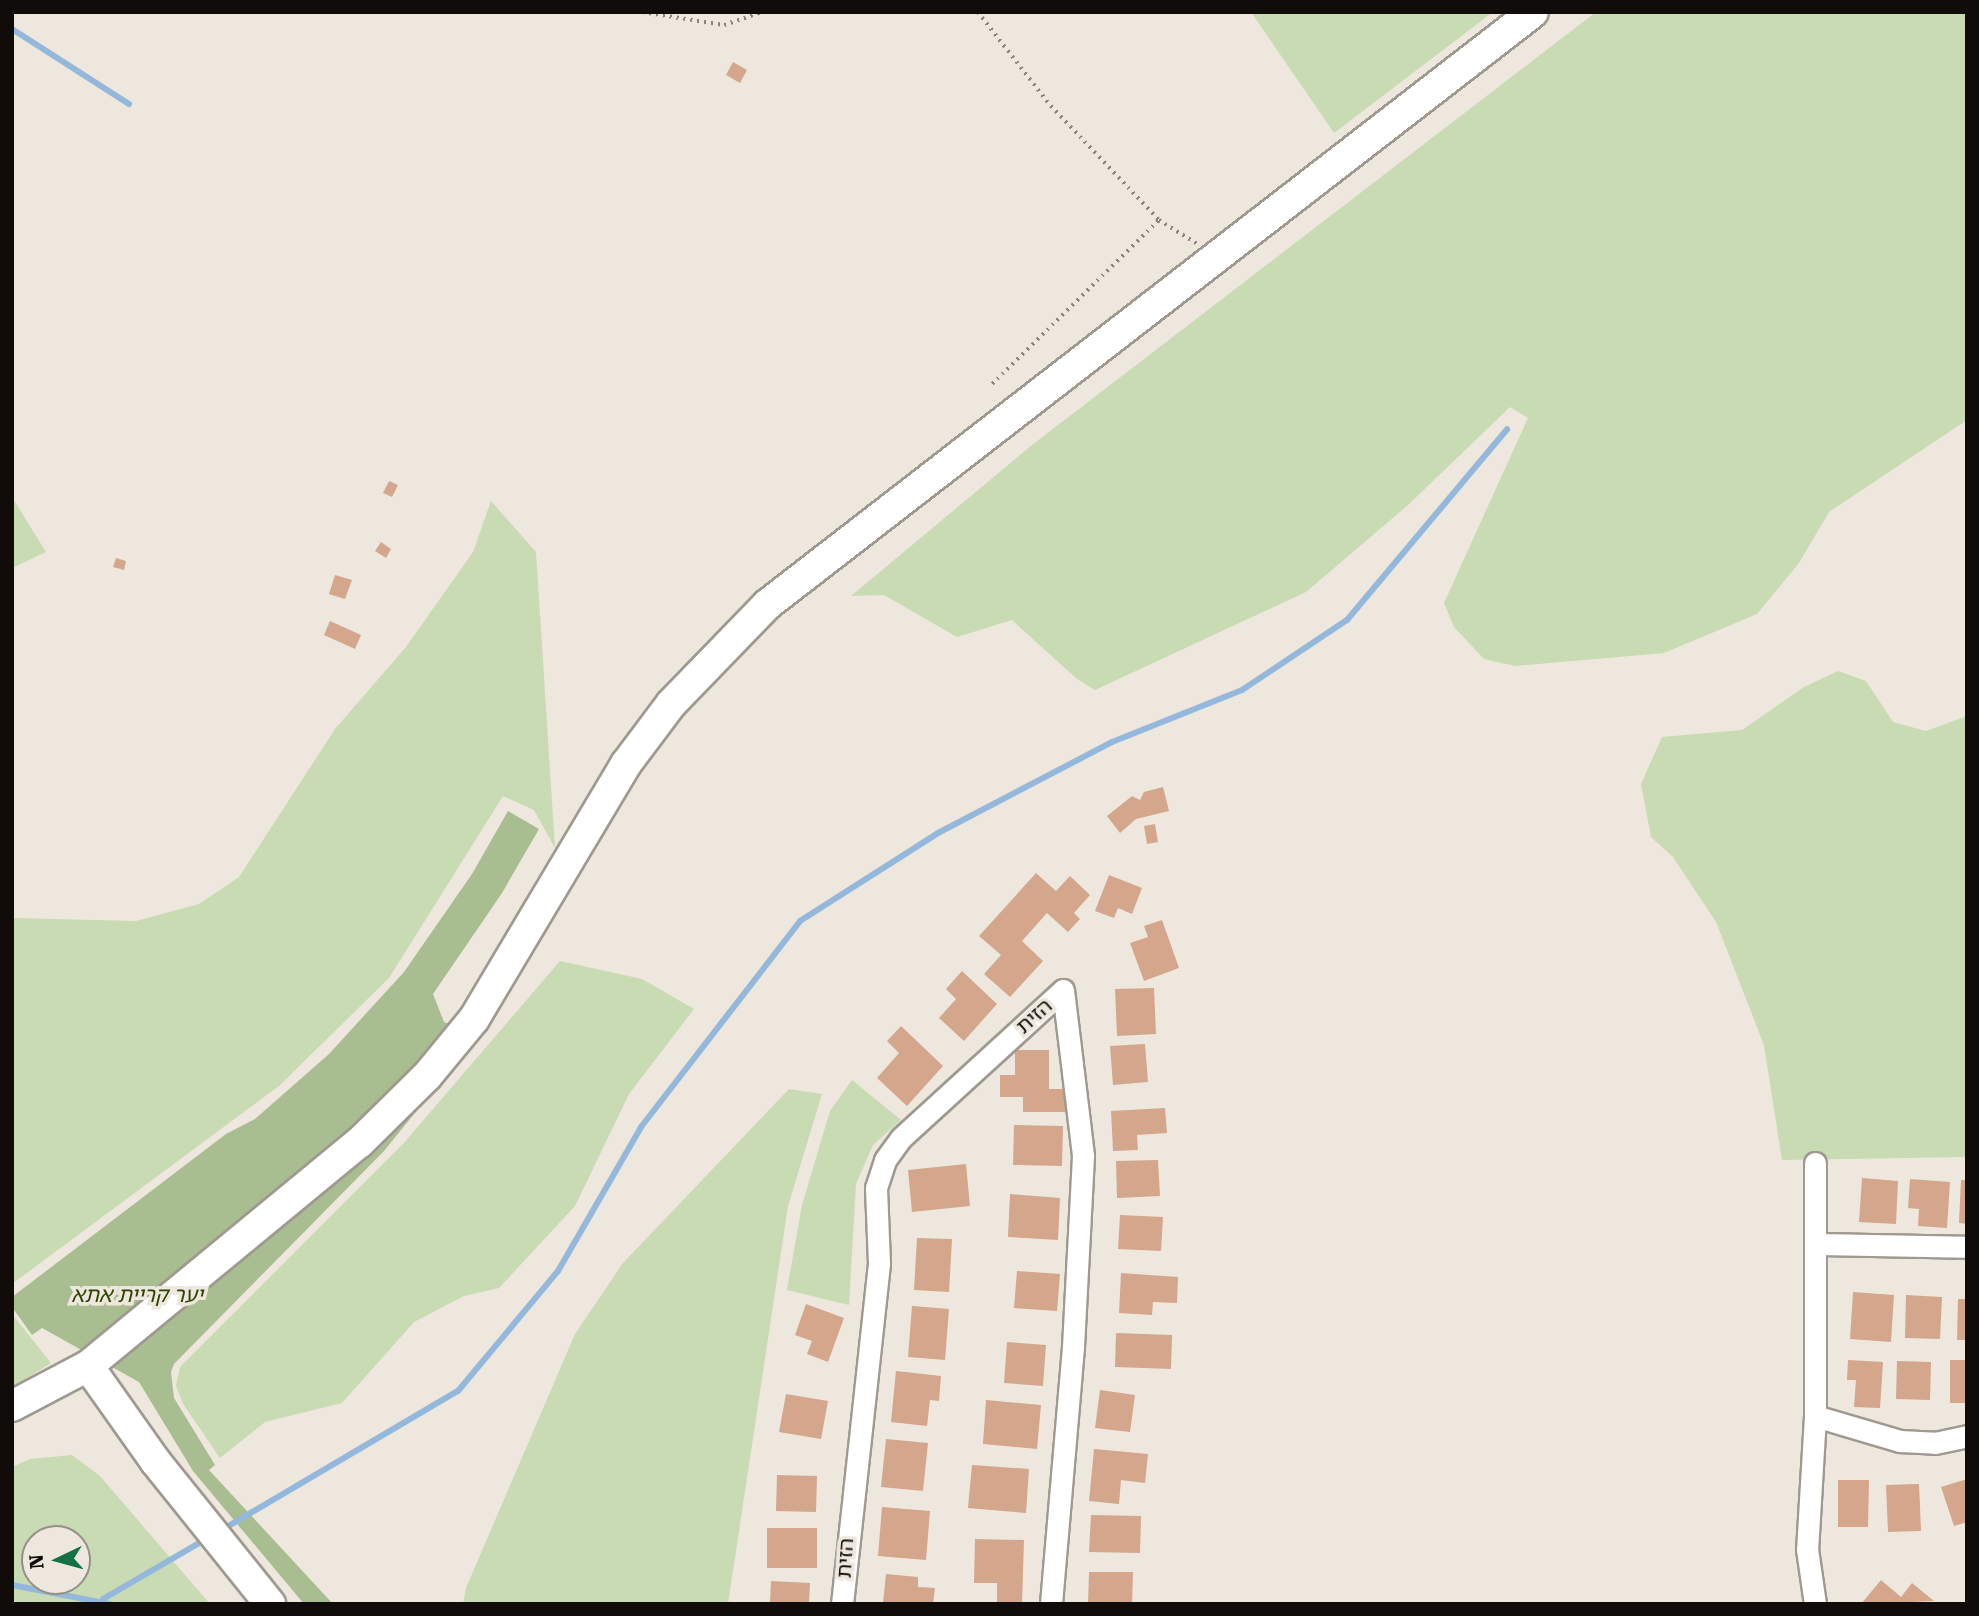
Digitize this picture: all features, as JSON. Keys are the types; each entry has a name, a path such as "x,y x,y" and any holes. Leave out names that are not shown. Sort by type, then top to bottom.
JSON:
{"main road":[{"path":"12,1406 88,1366 359,1143 427,1076 474,1018 626,764 671,704 768,604 1533,12"},
{"path":"88,1366 156,1462 270,1604"}],"street":[{"name":"הזית","path":"842,1604 879,1263 876,1188 885,1160 901,1138 1063,990 1083,1156 1073,1347 1051,1604"},
{"path":"1815,1163 1815,1416 1807,1549 1815,1604"},
{"path":"1816,1244 1967,1247"},
{"path":"1815,1416 1900,1441 1935,1443 1967,1436"}],"path":[{"path":"642,12 724,25 761,12"},
{"path":"978,12 1051,106 1159,220 1215,256"},
{"path":"992,384 1159,220"}],"green space":[{"path":"1251,12 1493,12 1334,133"},
{"path":"1596,12 1967,12 1967,420 1829,512 1799,563 1757,614 1664,653 1515,666 1484,659 1454,627 1444,603 1528,418 1510,407 1408,505 1306,592 1095,690 1077,679 1012,620 957,637 884,595 851,596 1032,445"},
{"path":"12,497 46,552 12,568"},
{"path":"491,501 536,552 555,848 534,810 503,796 389,978 279,1086 12,1284 12,918 136,921 199,904 239,877 335,729 406,647 473,552"},
{"path":"1838,671 1866,681 1893,722 1926,731 1967,716 1967,1157 1782,1160 1764,1045 1716,922 1673,857 1651,837 1641,784 1662,737 1742,730 1804,687"},
{"name":"יער קריית אתא","path":"508,811 539,829 502,893 433,994 444,1022 463,1030 465,1051 384,1151 174,1364 171,1372 174,1398 215,1465 209,1470 333,1604 304,1604 193,1471 139,1382 42,1328 32,1335 12,1307 12,1297 226,1134 255,1119 329,1054 404,972 472,874"},
{"path":"560,961 642,979 694,1009 629,1094 575,1206 499,1288 464,1296 414,1322 342,1403 265,1422 220,1458 183,1404 176,1386 180,1367 403,1144"},
{"path":"852,1080 901,1120 873,1145 856,1184 849,1305 787,1290 802,1205 830,1111"},
{"path":"789,1089 822,1094 788,1206 728,1604 463,1604 466,1588 575,1334 623,1263"},
{"path":"12,1314 51,1363 12,1387"},
{"path":"72,1455 100,1476 210,1604 12,1604 12,1467 30,1459"}],"building":[{"path":"733,62 747,70 740,83 726,75"},
{"path":"389,481 398,485 392,497 383,493"},
{"path":"381,542 391,549 386,558 375,551"},
{"path":"116,558 126,561 124,570 113,567"},
{"path":"335,575 352,580 345,599 329,594"},
{"path":"330,621 361,635 355,649 324,635"},
{"path":"1163,787 1169,811 1136,819 1120,833 1107,816 1132,796 1140,800 1144,792"},
{"path":"1155,824 1158,842 1147,844 1144,826"},
{"path":"1036,873 1056,891 1070,876 1090,895 1074,913 1080,919 1068,932 1047,913 1022,941 1043,961 1010,997 984,974 1001,955 979,936"},
{"path":"1109,875 1142,888 1132,914 1118,908 1114,918 1095,911"},
{"path":"1162,920 1179,968 1144,981 1130,943 1148,937 1144,926"},
{"path":"962,971 997,1004 964,1041 939,1018 956,999 946,989"},
{"path":"1154,988 1156,1034 1117,1036 1115,989"},
{"path":"901,1026 943,1066 907,1106 877,1078 899,1053 887,1041"},
{"path":"1145,1044 1148,1082 1113,1085 1110,1046"},
{"path":"1015,1050 1049,1050 1049,1089 1067,1089 1067,1112 1023,1112 1023,1097 1000,1097 1000,1075 1015,1075"},
{"path":"1165,1108 1167,1133 1137,1135 1138,1150 1113,1151 1111,1111"},
{"path":"1014,1125 1063,1126 1062,1166 1013,1165"},
{"path":"1158,1160 1160,1196 1117,1198 1116,1161"},
{"path":"966,1164 970,1206 912,1212 908,1170"},
{"path":"1862,1178 1898,1181 1896,1224 1859,1222"},
{"path":"1910,1179 1950,1182 1947,1228 1918,1226 1919,1209 1908,1208"},
{"path":"1961,1180 1967,1180 1967,1224 1959,1223"},
{"path":"1010,1194 1060,1198 1058,1240 1008,1237"},
{"path":"1120,1215 1163,1217 1161,1251 1118,1249"},
{"path":"917,1238 952,1239 949,1292 914,1290"},
{"path":"1017,1271 1060,1274 1057,1311 1014,1308"},
{"path":"1121,1273 1178,1277 1177,1303 1153,1302 1152,1315 1119,1313"},
{"path":"1853,1292 1894,1295 1891,1342 1850,1339"},
{"path":"1906,1295 1942,1297 1940,1339 1905,1338"},
{"path":"1958,1299 1967,1299 1967,1340 1957,1340"},
{"path":"806,1304 844,1318 828,1362 807,1354 812,1341 795,1335"},
{"path":"912,1306 949,1309 945,1360 908,1357"},
{"path":"1116,1333 1172,1335 1171,1369 1115,1367"},
{"path":"1007,1342 1046,1345 1043,1386 1004,1383"},
{"path":"1848,1360 1883,1362 1880,1408 1854,1407 1856,1380 1847,1380"},
{"path":"1950,1360 1967,1360 1967,1403 1950,1403"},
{"path":"1897,1361 1931,1362 1930,1400 1896,1399"},
{"path":"896,1371 941,1376 939,1401 930,1400 927,1426 891,1422"},
{"path":"1100,1390 1135,1395 1130,1432 1095,1428"},
{"path":"786,1394 828,1401 821,1439 779,1432"},
{"path":"986,1400 1041,1405 1037,1449 983,1444"},
{"path":"886,1439 928,1443 923,1491 881,1487"},
{"path":"1094,1449 1148,1454 1145,1483 1121,1480 1119,1504 1089,1501"},
{"path":"972,1465 1029,1469 1026,1513 968,1508"},
{"path":"777,1475 817,1476 816,1512 776,1511"},
{"path":"1967,1479 1967,1522 1954,1526 1941,1487"},
{"path":"1838,1480 1869,1480 1868,1527 1838,1527"},
{"path":"1919,1484 1921,1531 1888,1532 1886,1485"},
{"path":"882,1507 930,1511 926,1560 878,1556"},
{"path":"1091,1515 1141,1516 1140,1553 1089,1552"},
{"path":"767,1528 817,1528 817,1568 767,1568"},
{"path":"975,1539 1024,1540 1022,1604 997,1604 997,1583 974,1583"},
{"path":"1089,1572 1133,1572 1132,1604 1088,1604"},
{"path":"886,1574 918,1577 918,1587 935,1588 933,1604 883,1603"},
{"path":"1881,1580 1901,1597 1912,1583 1934,1601 1861,1604"},
{"path":"771,1581 810,1583 809,1604 770,1604"}],"waterway":[{"path":"12,29 129,104"},
{"path":"220,1531 458,1391 558,1271 641,1127 800,921 938,833 1112,742 1242,690 1347,620 1507,429"},
{"path":"103,1599 208,1538"},
{"path":"12,1585 110,1604"}]}
